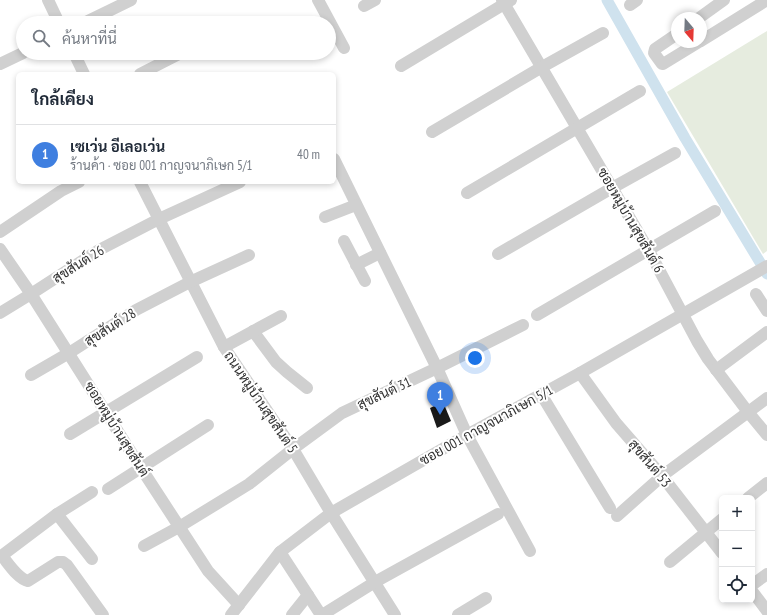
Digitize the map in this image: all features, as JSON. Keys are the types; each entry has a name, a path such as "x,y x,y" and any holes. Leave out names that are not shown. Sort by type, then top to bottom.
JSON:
{"street":[{"path":"48,0 56,16"},
{"path":"98,16 131,0"},
{"path":"318,0 323,16"},
{"path":"364,6 375,0"},
{"path":"707,12 724,0"},
{"path":"707,38 767,0"},
{"path":"401,66 506,1"},
{"name":"ซอยหมู่บ้านสุขสันต์ 6","path":"506,1 542,67 648,250 697,341 716,370 767,435"},
{"path":"432,132 603,33"},
{"path":"336,37 344,48"},
{"path":"671,38 654,51 662,64 690,48"},
{"path":"0,64 16,56"},
{"path":"77,60 83,72"},
{"path":"144,72 167,60"},
{"path":"467,193 640,91"},
{"path":"498,254 675,153"},
{"path":"336,163 437,368 467,435 530,551"},
{"path":"0,232 61,191 75,184"},
{"name":"ถนนหมู่บ้านสุขสันต์ 5","path":"141,184 224,347 293,449 395,615"},
{"name":"สุขสันต์ 26","path":"0,313 99,250 159,219 236,184"},
{"path":"325,217 356,205"},
{"path":"537,315 715,211"},
{"path":"344,241 364,281"},
{"name":"ซอยหมู่บ้านสุขสันต์","path":"0,249 32,294 141,468 208,571 239,605"},
{"path":"356,265 380,252"},
{"name":"สุขสันต์ 28","path":"31,375 69,353 136,310 190,282 249,255"},
{"name":"ซอย 001 กาญจนาภิเษก 5/1","path":"231,615 280,552 331,513 762,269"},
{"path":"756,294 767,311"},
{"path":"224,347 281,316"},
{"name":"สุขสันต์ 31","path":"144,546 179,527 249,484 342,413 437,368 523,324"},
{"path":"253,331 276,362 307,388"},
{"path":"716,370 767,332"},
{"path":"70,434 197,357"},
{"name":"สุขสันต์ 53","path":"580,373 616,423 662,476 719,549"},
{"path":"541,394 614,512 767,398"},
{"path":"108,489 208,424"},
{"path":"752,495 767,483"},
{"path":"92,492 57,514 1,557 20,577 28,581 58,562 63,562 67,565 103,615"},
{"path":"57,514 92,559"},
{"path":"280,552 322,615 375,582 498,514"},
{"path":"670,562 719,521"},
{"path":"755,583 767,574"},
{"path":"292,615 308,595"},
{"path":"755,595 767,610"},
{"path":"458,615 486,598"}],"shaded area":[{"path":"767,31 767,251 763,254 667,92"}],"building":[{"path":"443,402 451,421 437,428 430,408"}],"waterway":[{"path":"607,0 685,138 767,274"}],"place":[{"name":"เซเว่น อีเลอเว่น","path":"440,415"}]}
